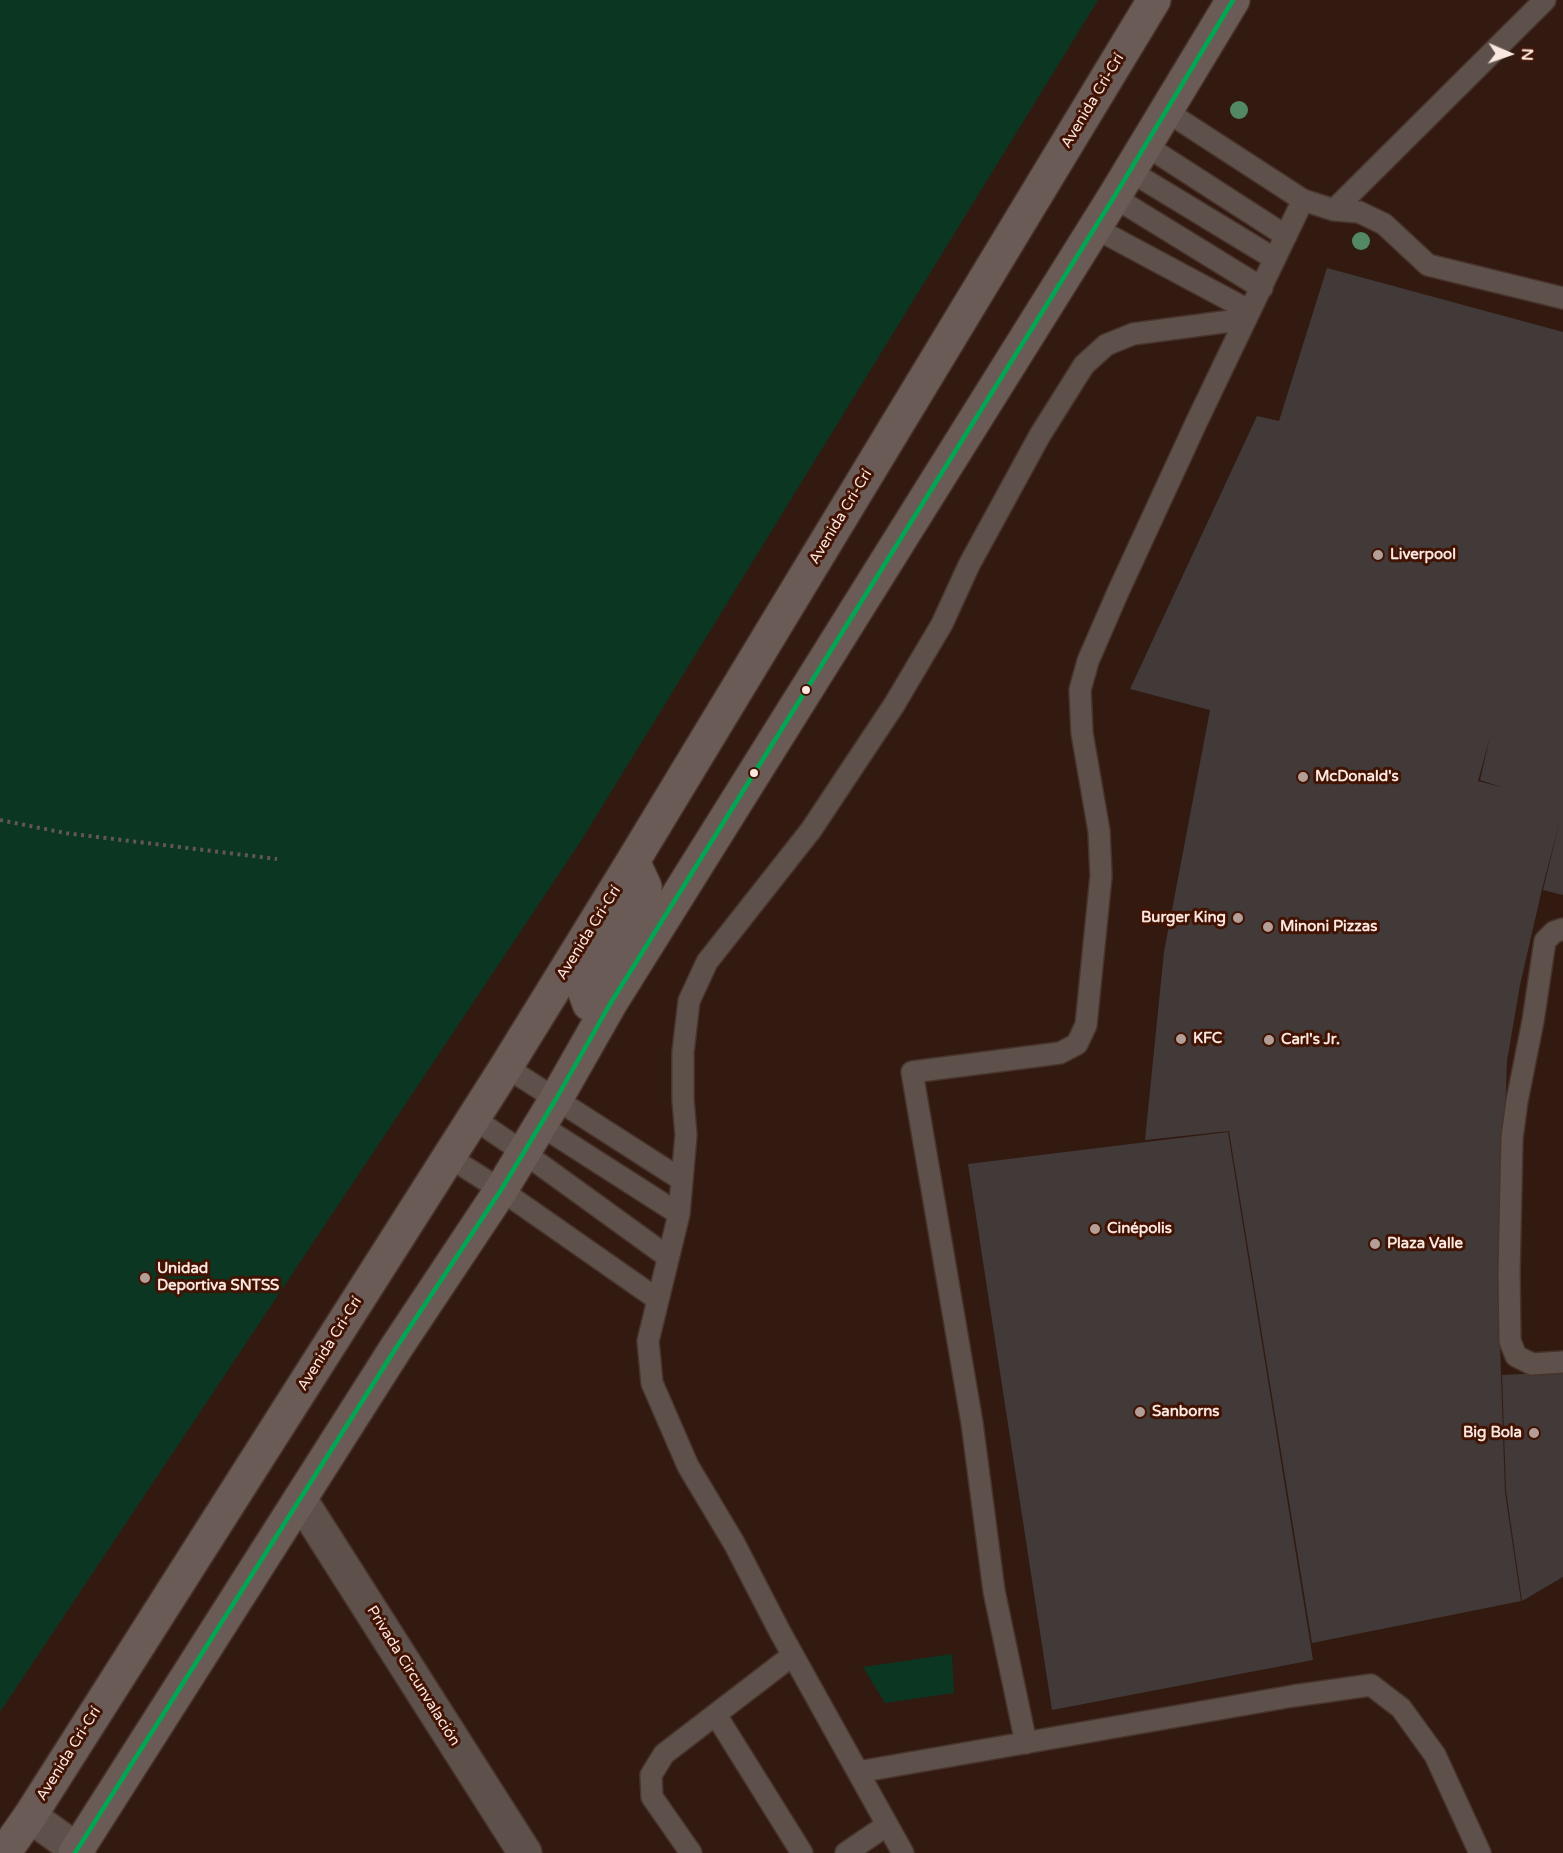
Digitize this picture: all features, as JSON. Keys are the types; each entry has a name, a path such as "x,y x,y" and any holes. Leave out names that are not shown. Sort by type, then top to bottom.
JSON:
{"main road":[{"name":"Avenida Cri-Crí","path":"4,1853 30,1816 506,1067 1154,0"},
{"path":"77,1852 396,1348 501,1190 610,1004 1095,228 1233,0"},
{"path":"610,1004 589,1004 584,990 645,887 633,861"}],"street":[{"name":"Privada Circunvalación","path":"300,1499 525,1853"},
{"path":"30,1816 77,1852"}],"lane":[{"path":"1334,210 1545,0"},
{"path":"1550,0 1563,6"},
{"path":"1166,111 1304,200 1334,210 1359,212 1384,224 1428,265 1563,298"},
{"path":"1130,171 1286,236"},
{"path":"1130,171 1275,259"},
{"path":"1130,171 1262,288"},
{"path":"1026,1743 994,1591 972,1423 912,1072 1060,1053 1077,1044 1086,1024 1101,876 1099,831 1082,733 1080,690 1088,662 1118,592 1197,421 1304,200"},
{"path":"1095,228 1248,315"},
{"path":"903,1853 793,1655 734,1543 688,1466 652,1383 648,1341 679,1214 686,1135 683,1052 689,1000 707,962 812,830 894,705 942,624 969,565 1040,435 1084,365 1106,345 1133,334 1248,315"},
{"path":"1563,928 1554,932 1545,941 1533,1021 1517,1101 1512,1138 1509,1273 1510,1341 1516,1356 1532,1364 1563,1362"},
{"path":"506,1067 540,1125 668,1257"},
{"path":"473,1118 540,1125 682,1180"},
{"path":"540,1125 679,1214"},
{"path":"449,1157 501,1190 657,1299"},
{"path":"691,1853 652,1797 651,1775 664,1754 793,1655"},
{"path":"858,1772 1371,1684 1401,1708 1435,1755 1480,1853"},
{"path":"716,1715 802,1853"},
{"path":"846,1853 887,1825"}],"path":[{"path":"0,820 65,832 277,859"}],"green space":[{"path":"0,0 1098,0 579,844 0,1712"},
{"path":"952,1654 954,1693 885,1703 863,1667"}],"building":[{"name":"Plaza Valle","path":"1327,268 1563,332 1563,895 1543,890 1560,820 1542,889 1520,985 1507,1061 1504,1144 1500,1345 1505,1492 1521,1601 1312,1643 1229,1131 1145,1140 1164,952 1210,710 1130,689 1257,416 1279,421","holes":["1490,737 1480,780 1504,788 1478,781"]},
{"name":"Sanborns","path":"1228,1132 1313,1660 1052,1710 968,1164"},
{"name":"Big Bola","path":"1563,1372 1563,1577 1522,1601 1506,1491 1502,1375"}],"transit line":[{"path":"75,1853 396,1348 501,1190 610,1004 1114,197 1233,0"}],"place":[{"name":"Liverpool","path":"1378,555"},
{"name":"McDonald's","path":"1303,777"},
{"name":"Burger King","path":"1238,918"},
{"name":"Minoni Pizzas","path":"1268,927"},
{"name":"KFC","path":"1181,1039"},
{"name":"Carl's Jr.","path":"1269,1040"},
{"name":"Cinépolis","path":"1095,1229"},
{"name":"Plaza Valle","path":"1375,1244"},
{"name":"Unidad Deportiva SNTSS","path":"145,1278"},
{"name":"Sanborns","path":"1140,1412"},
{"name":"Big Bola","path":"1534,1433"}]}
